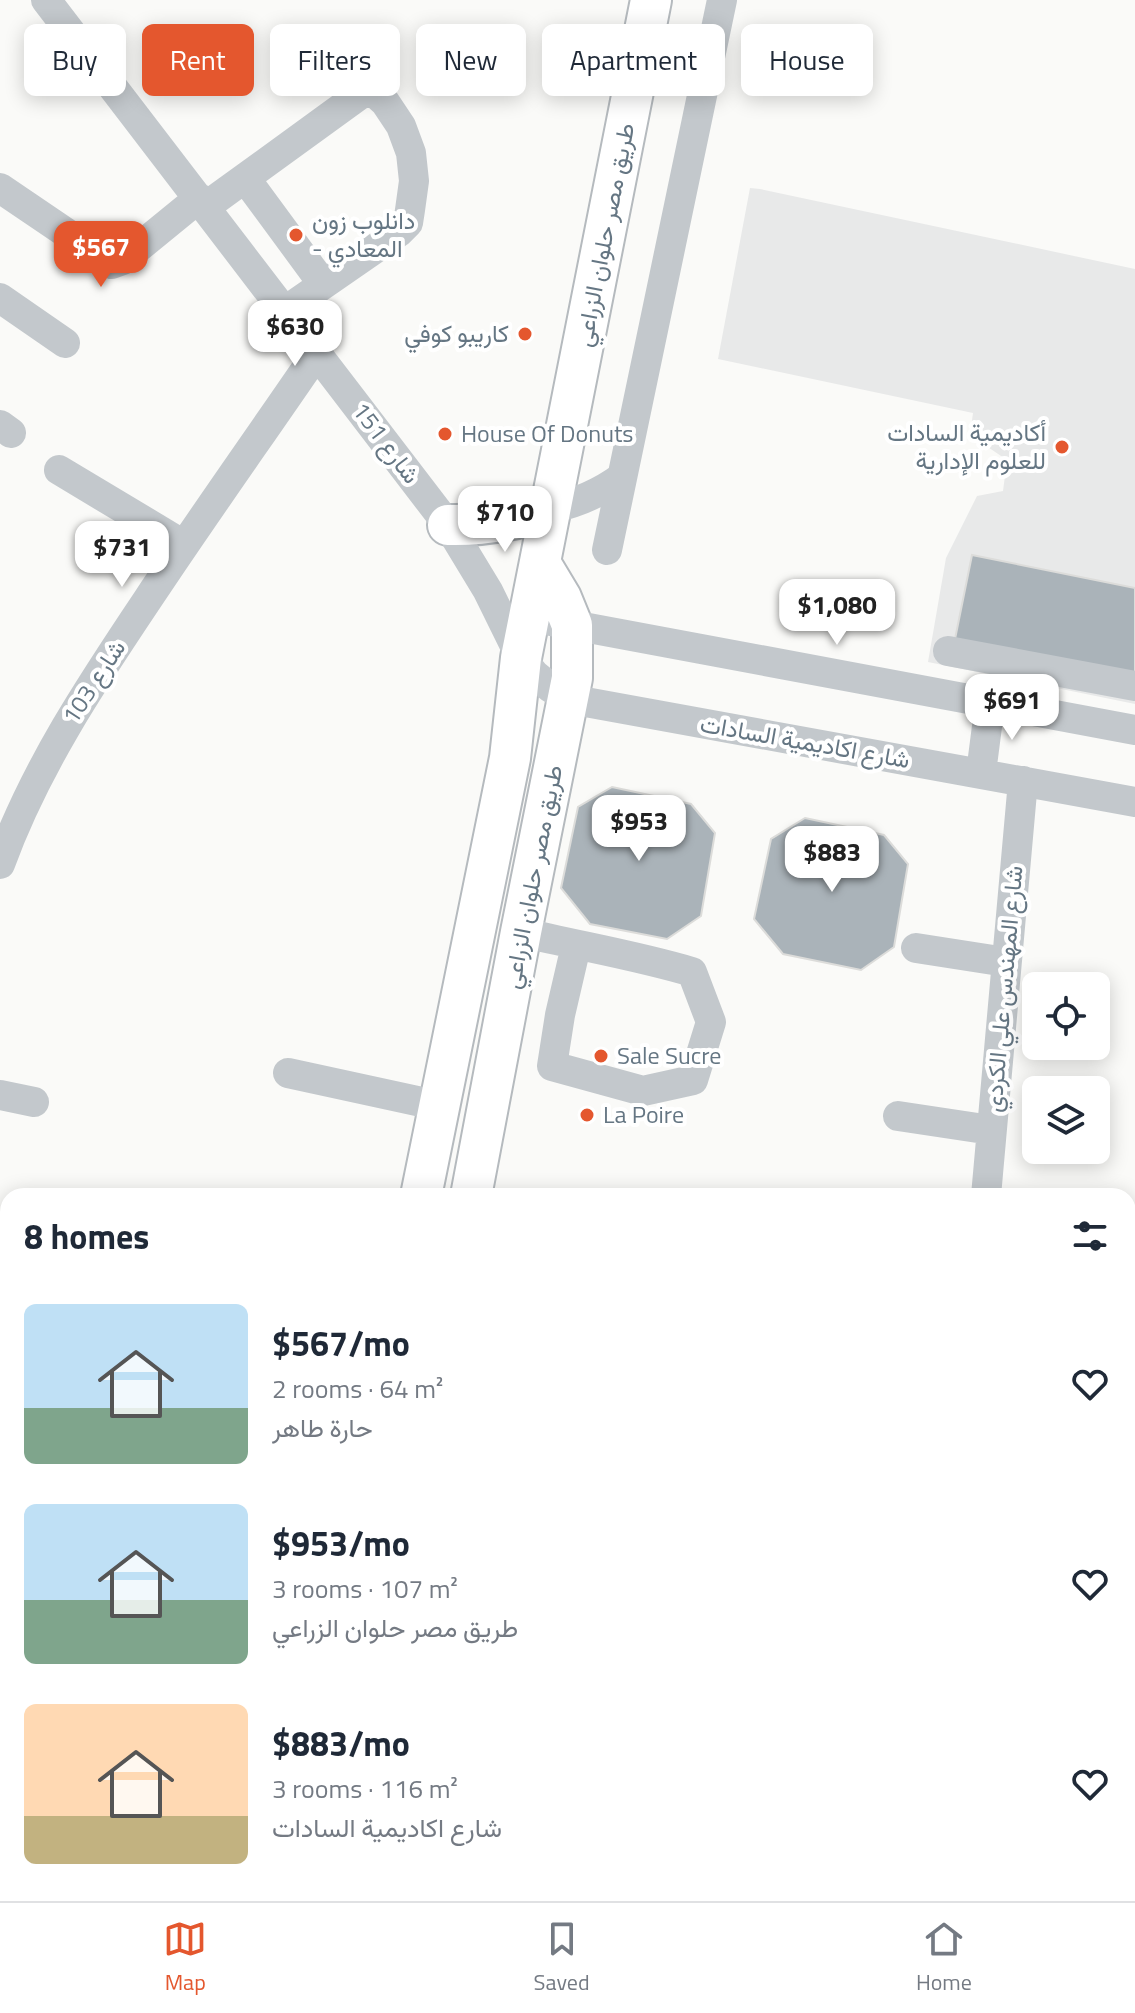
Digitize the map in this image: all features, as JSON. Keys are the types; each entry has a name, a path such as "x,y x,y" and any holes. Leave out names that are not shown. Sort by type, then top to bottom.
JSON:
{"main road":[{"name":"طريق مصر حلوان الزراعي","path":"423,1188 510,758 521,658 651,0"},
{"path":"448,525 501,523 550,509"},
{"name":"طريق مصر حلوان الزراعي","path":"473,1188 572,678 572,625 561,598 540,563"}],"street":[{"name":"شارع 151","path":"46,0 448,525 488,591 521,658 535,675 569,699"},
{"path":"607,550 722,0"},
{"path":"0,188 116,264 202,202 245,178 362,93 375,93 401,126 411,153 414,181 408,223 285,311"},
{"path":"245,178 323,284"},
{"path":"0,298 65,343"},
{"name":"شارع 103","path":"0,863 30,791 93,680 317,353"},
{"path":"59,470 184,545"},
{"path":"550,509 588,498 622,477"},
{"path":"529,617 1135,730"},
{"path":"948,651 1135,686"},
{"name":"شارع اكاديمية السادات","path":"569,699 1135,802"},
{"path":"981,773 990,703"},
{"name":"شارع المهندس علي الكردي","path":"987,1188 1023,781"},
{"path":"521,932 576,946 647,958 692,972 711,1022 693,1080 643,1091 552,1066 576,946"},
{"path":"916,948 1006,962"},
{"path":"288,1073 440,1106"},
{"path":"0,1095 34,1102"},
{"path":"898,1116 991,1130"}],"shaded area":[{"name":"أكاديمية السادات للعلوم الإدارية","path":"750,188 1135,269 1135,704 928,662 946,558 977,496 1003,491 1007,460 970,435 973,413 718,359"}],"building":[{"path":"972,555 1135,588 1135,681 954,644"},
{"path":"612,787 691,804 715,833 701,916 667,939 590,924 561,888 578,807"},
{"path":"805,818 884,835 908,864 894,947 861,970 783,954 754,919 771,839"}],"place":[{"name":"دانلوب زون - المعادي","path":"296,235"},
{"name":"كاريبو كوفي","path":"525,334"},
{"name":"House Of Donuts","path":"445,434"},
{"name":"أكاديمية السادات للعلوم الإدارية","path":"1062,447"},
{"name":"Sale Sucre","path":"601,1056"},
{"name":"La Poire","path":"587,1115"}]}
